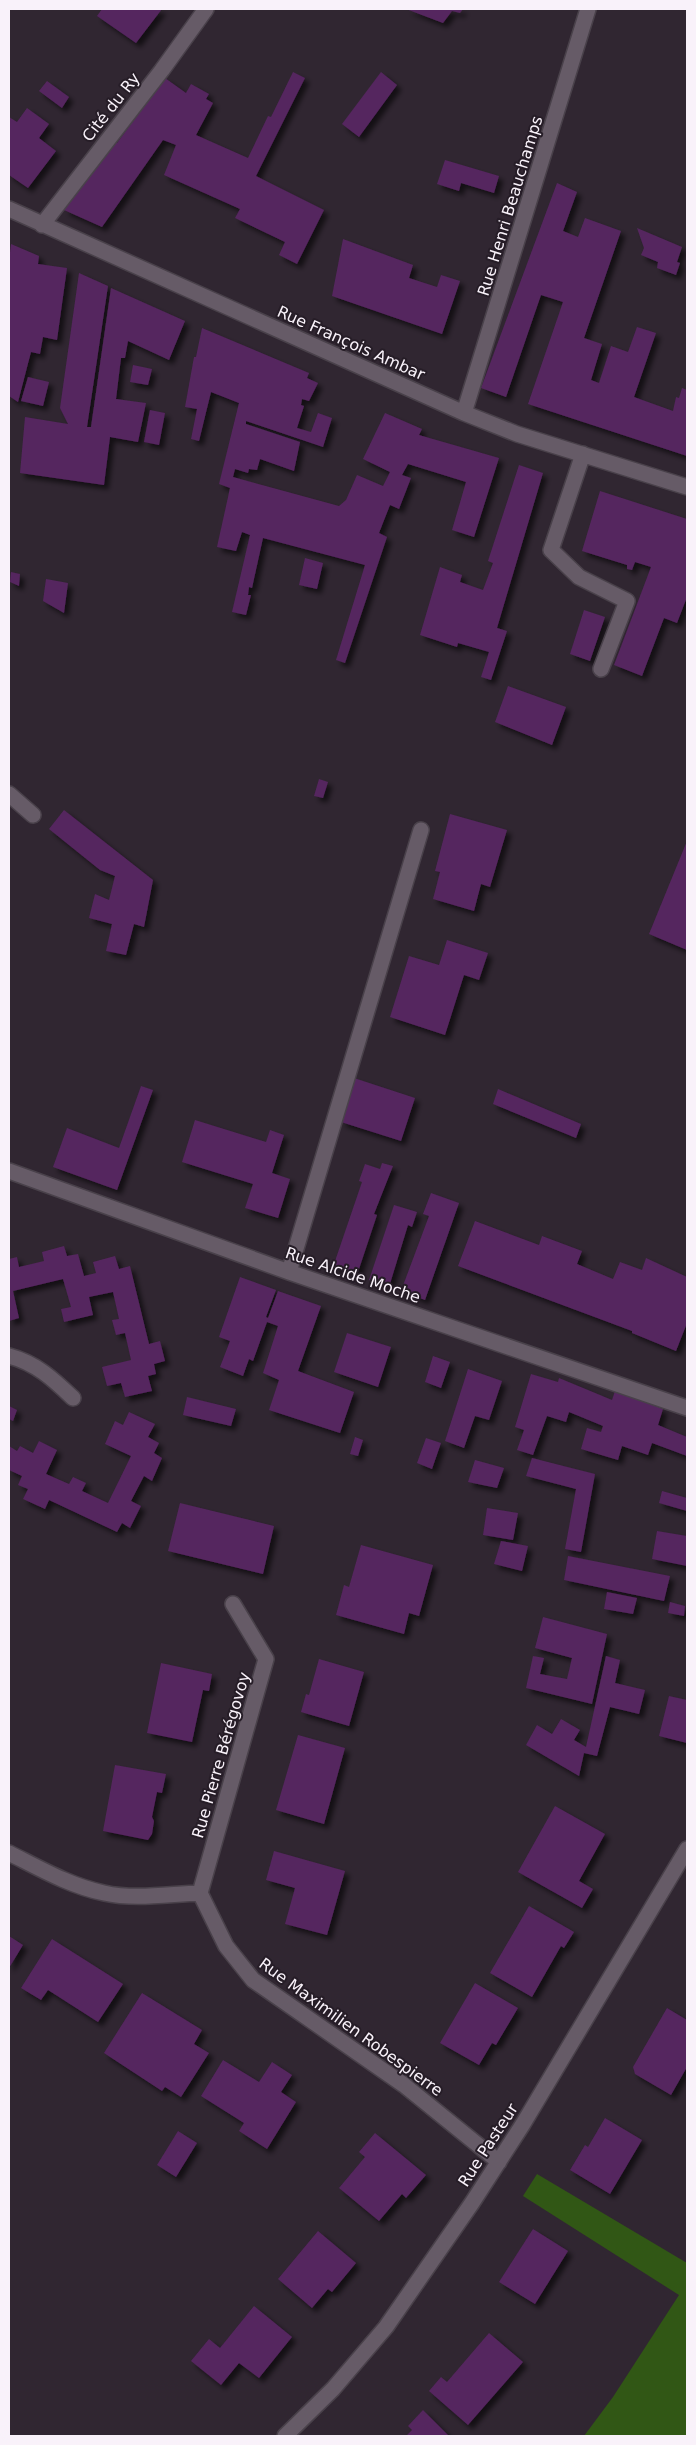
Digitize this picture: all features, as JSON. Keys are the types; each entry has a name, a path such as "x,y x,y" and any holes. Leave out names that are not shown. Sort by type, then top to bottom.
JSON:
{"street":[{"name":"Cité du Ry","path":"42,224 162,70 206,9"},
{"name":"Rue Henri Beauchamps","path":"464,413 588,9"},
{"name":"Rue François Ambar","path":"9,210 464,413 517,434 687,487"},
{"path":"583,454 551,550 579,577 627,601 600,668"},
{"path":"9,794 33,815"},
{"path":"289,1272 421,830"},
{"name":"Rue Alcide Moche","path":"9,1171 289,1272 687,1408"},
{"path":"9,1356 33,1365 50,1376 73,1398"},
{"name":"Rue Pierre Bérégovoy","path":"200,1893 266,1659 232,1604"},
{"name":"Rue Pasteur","path":"285,2436 332,2389 386,2327 499,2162 687,1849"},
{"path":"9,1853 65,1881 104,1894 131,1896 200,1893"},
{"name":"Rue Maximilien Robespierre","path":"200,1893 226,1946 253,1980 404,2085 499,2162"}],"green space":[{"path":"537,2174 687,2263 687,2436 584,2436 613,2397 679,2295 523,2196"}],"building":[{"path":"102,9 162,9 136,43 97,16"},
{"path":"406,9 463,9 460,13 452,11 443,23"},
{"path":"293,72 305,78 256,176 324,210 297,264 279,255 285,242 235,218 240,209 164,175 176,145 163,140 102,227 64,210 165,78 186,93 191,84 209,94 206,99 213,103 196,135 248,158 268,116 271,117"},
{"path":"381,72 397,85 359,137 342,124"},
{"path":"47,81 69,97 62,108 39,91"},
{"path":"27,108 49,124 39,138 56,151 28,188 9,175 9,117 17,122"},
{"path":"445,160 499,176 494,193 461,183 459,191 437,184"},
{"path":"557,183 577,192 563,231 578,237 585,218 621,231 584,338 602,344 591,380 599,383 611,346 628,352 637,327 656,333 634,397 673,411 676,397 679,398 682,388 687,390 687,456 528,404 563,302 541,295 506,397 481,388"},
{"path":"637,228 682,247 677,262 680,263 676,275 657,268 658,262 641,255 644,248"},
{"path":"343,239 413,265 409,278 437,287 441,275 460,281 442,334 332,296"},
{"path":"11,244 39,256 38,264 67,268 57,340 43,337 40,354 31,352 18,402 9,396 9,261"},
{"path":"79,273 108,286 87,427 91,427 111,288 185,321 169,360 128,341 125,358 121,358 116,399 146,403 138,442 110,437 104,485 20,473 25,417 68,424 60,408"},
{"path":"202,328 309,373 307,378 318,383 309,401 302,399 301,405 304,406 297,428 311,432 318,413 332,418 323,447 246,421 246,424 300,442 294,471 260,459 257,470 249,469 248,473 235,469 233,477 339,506 346,500 357,475 383,486 390,472 363,459 385,413 422,429 419,435 499,458 474,537 452,530 466,482 408,464 402,475 411,478 399,509 390,505 379,533 387,537 345,663 336,660 365,565 263,538 252,588 249,587 248,595 251,595 246,615 232,612 250,535 242,532 236,551 217,547 230,488 219,484 239,403 211,392 199,441 191,439 197,409 185,407 194,357 196,357"},
{"path":"133,365 152,369 148,385 130,382"},
{"path":"28,377 49,382 43,406 21,401"},
{"path":"150,410 165,413 159,445 144,442"},
{"path":"519,465 543,473 497,628 507,631 491,680 481,677 489,652 458,643 457,647 420,635 440,567 462,575 460,582 483,590 493,563 488,561"},
{"path":"600,491 687,519 687,597 677,623 664,618 642,676 614,665 651,567 635,562 632,570 627,569 627,565 582,551"},
{"path":"305,558 323,563 317,589 299,585"},
{"path":"11,572 20,574 19,586 10,582"},
{"path":"46,579 68,583 64,613 43,601"},
{"path":"584,610 605,617 590,661 570,654"},
{"path":"508,686 566,707 552,745 495,722"},
{"path":"319,779 328,782 323,798 314,796"},
{"path":"64,810 153,880 144,927 134,924 126,955 106,951 112,924 89,918 95,894 109,900 115,876 100,870 49,829"},
{"path":"450,814 507,830 490,887 481,884 474,911 433,899 440,872 435,871"},
{"path":"687,841 687,950 649,934"},
{"path":"447,940 488,953 479,980 464,975 445,1035 390,1017 409,956 439,965"},
{"path":"354,1078 415,1098 401,1141 341,1122"},
{"path":"141,1086 153,1090 117,1190 53,1167 67,1128 119,1148"},
{"path":"498,1089 581,1124 576,1138 493,1104"},
{"path":"195,1120 266,1142 270,1130 284,1135 272,1173 290,1179 278,1218 245,1208 253,1184 182,1162"},
{"path":"382,1163 393,1166 374,1214 377,1215 357,1275 333,1267 362,1182 359,1181 365,1164 380,1169"},
{"path":"431,1193 459,1203 425,1300 401,1291 429,1216 423,1214"},
{"path":"394,1205 417,1212 412,1227 408,1225 389,1287 369,1280"},
{"path":"475,1221 539,1245 542,1236 582,1251 577,1264 613,1279 620,1262 642,1270 646,1258 687,1277 687,1323 676,1351 632,1333 632,1331 458,1266"},
{"path":"64,1246 67,1256 78,1254 84,1276 96,1273 93,1262 115,1256 119,1269 130,1266 149,1344 160,1341 165,1361 154,1364 156,1374 148,1376 152,1391 125,1397 121,1383 107,1386 102,1367 131,1360 125,1333 116,1335 112,1320 119,1319 113,1292 89,1297 93,1315 64,1322 61,1309 71,1307 63,1279 13,1291 19,1318 9,1321 9,1259 17,1257 19,1267 44,1261 42,1252"},
{"path":"240,1277 276,1290 266,1317 268,1318 278,1291 321,1306 298,1371 354,1392 340,1433 269,1410 279,1380 263,1373 278,1326 267,1322 253,1361 249,1359 243,1376 220,1367 230,1341 219,1337"},
{"path":"347,1333 391,1347 378,1387 334,1372"},
{"path":"433,1356 450,1362 441,1388 425,1382"},
{"path":"468,1369 502,1381 489,1420 475,1416 464,1448 445,1441"},
{"path":"531,1374 558,1382 559,1378 612,1400 615,1391 663,1409 658,1425 687,1437 687,1456 652,1443 648,1455 622,1446 618,1460 581,1449 587,1428 601,1432 603,1426 569,1412 566,1422 547,1416 533,1455 517,1450 524,1430 515,1427"},
{"path":"187,1397 236,1409 231,1426 183,1415"},
{"path":"9,1406 17,1410 13,1421 9,1419"},
{"path":"129,1412 155,1424 148,1437 159,1443 154,1453 162,1458 152,1481 144,1476 131,1501 141,1506 130,1528 122,1523 117,1532 49,1500 45,1509 23,1499 28,1489 18,1485 22,1476 9,1470 9,1446 17,1451 20,1446 33,1453 39,1441 57,1450 46,1474 69,1484 73,1477 86,1483 82,1491 108,1503 131,1456 105,1444 115,1421 123,1425"},
{"path":"355,1437 363,1440 358,1456 350,1454"},
{"path":"426,1438 441,1443 432,1469 417,1463"},
{"path":"532,1458 595,1474 581,1552 565,1549 576,1489 526,1476"},
{"path":"475,1460 504,1468 497,1488 468,1482"},
{"path":"662,1491 687,1498 687,1511 659,1503"},
{"path":"180,1503 274,1526 263,1574 168,1551"},
{"path":"487,1508 518,1513 513,1540 483,1535"},
{"path":"657,1531 687,1536 687,1566 652,1559"},
{"path":"501,1541 528,1546 522,1571 494,1564"},
{"path":"361,1545 433,1565 419,1616 409,1613 404,1634 336,1615 344,1585 349,1587"},
{"path":"568,1556 670,1576 664,1601 564,1580"},
{"path":"607,1592 637,1598 633,1614 604,1609"},
{"path":"670,1602 685,1606 684,1616 668,1613"},
{"path":"543,1617 607,1634 592,1704 526,1688 533,1656 544,1658 540,1674 567,1679 572,1658 535,1648"},
{"path":"606,1656 620,1660 615,1683 645,1690 639,1714 610,1707 597,1756 584,1753 579,1776 526,1745 537,1725 552,1734 561,1719 580,1730 574,1740 586,1747"},
{"path":"319,1659 364,1672 349,1726 301,1712 306,1694 309,1695"},
{"path":"161,1663 212,1674 209,1691 203,1690 192,1742 147,1733"},
{"path":"669,1696 687,1700 687,1743 659,1736"},
{"path":"298,1735 345,1748 324,1824 276,1810"},
{"path":"115,1765 166,1774 162,1793 157,1792 152,1817 154,1821 152,1834 148,1840 103,1831"},
{"path":"555,1806 605,1834 579,1881 593,1889 582,1908 518,1872"},
{"path":"274,1851 345,1871 327,1935 285,1924 295,1888 266,1880"},
{"path":"529,1906 574,1932 564,1948 561,1946 532,1997 490,1973"},
{"path":"9,1936 23,1945 9,1968"},
{"path":"52,1939 123,1984 98,2022 48,1990 41,2000 21,1988"},
{"path":"475,1983 518,2008 496,2045 492,2043 479,2065 440,2043"},
{"path":"142,1993 202,2030 194,2044 209,2053 181,2097 165,2087 162,2091 104,2053"},
{"path":"667,2008 687,2020 687,2067 671,2095 635,2074 633,2067"},
{"path":"223,2060 259,2082 272,2062 292,2075 281,2092 296,2102 267,2149 239,2131 244,2123 201,2096"},
{"path":"605,2118 642,2140 610,2194 570,2170 585,2145 588,2147"},
{"path":"178,2131 197,2143 176,2177 157,2165"},
{"path":"375,2133 426,2175 406,2198 402,2194 379,2221 339,2188 365,2157 359,2152"},
{"path":"533,2229 568,2251 535,2304 499,2282"},
{"path":"318,2231 356,2263 332,2292 328,2289 312,2308 278,2279"},
{"path":"254,2306 292,2337 259,2378 239,2363 221,2385 191,2361 209,2339 220,2348"},
{"path":"489,2333 523,2362 468,2425 429,2391 441,2377 447,2382"},
{"path":"423,2410 449,2436 406,2436 412,2430 408,2426"}]}
